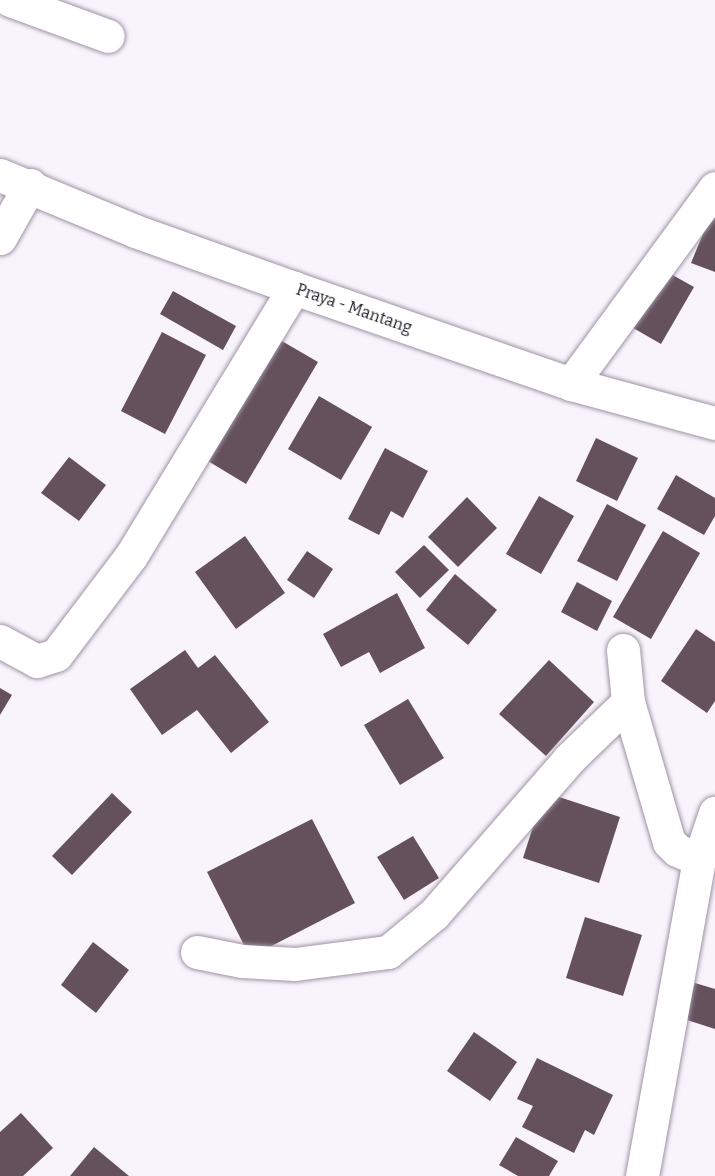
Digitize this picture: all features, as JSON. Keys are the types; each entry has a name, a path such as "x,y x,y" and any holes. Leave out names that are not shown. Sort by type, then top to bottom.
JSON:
{"street":[{"path":"10,0 108,36"},
{"path":"0,238 15,180"},
{"name":"Praya - Mantang","path":"15,180 135,231 294,288 571,384 715,423"},
{"path":"571,384 715,188"},
{"path":"0,640 37,661 56,655 131,556 294,288"},
{"path":"623,650 628,702 669,842 677,850 699,860"},
{"path":"197,951 242,961 295,964 388,951 434,914 569,759 628,702"},
{"path":"642,1176 699,860 715,813"}],"building":[{"path":"711,214 715,215 715,272 691,263"},
{"path":"660,268 694,287 661,344 628,325"},
{"path":"173,291 236,326 223,350 160,314"},
{"path":"162,332 206,355 165,434 121,411"},
{"path":"275,337 318,362 246,484 203,458"},
{"path":"319,396 372,427 341,480 288,449"},
{"path":"596,438 638,458 617,501 576,481"},
{"path":"385,448 428,471 403,518 391,511 379,535 348,519"},
{"path":"69,457 106,485 79,521 41,493"},
{"path":"676,475 715,498 715,516 704,535 657,509"},
{"path":"539,496 574,516 541,574 506,554"},
{"path":"467,497 497,528 458,567 428,537"},
{"path":"607,504 646,525 617,581 577,561"},
{"path":"663,531 700,553 651,639 613,617"},
{"path":"245,536 285,593 236,629 195,572"},
{"path":"424,545 449,570 420,598 395,572"},
{"path":"307,551 333,569 314,598 287,580"},
{"path":"455,574 497,610 468,645 426,610"},
{"path":"577,582 612,601 597,631 561,612"},
{"path":"397,593 425,648 380,673 369,652 341,667 323,634"},
{"path":"696,629 715,642 715,701 707,713 661,681"},
{"path":"185,650 198,668 215,655 269,722 231,753 197,710 162,735 130,689"},
{"path":"549,660 594,702 546,756 499,714"},
{"path":"0,688 12,695 0,715"},
{"path":"408,699 444,758 400,785 364,725"},
{"path":"544,792 620,817 599,883 523,858"},
{"path":"112,793 132,812 72,875 52,856"},
{"path":"312,819 355,903 250,957 207,872"},
{"path":"413,836 439,878 404,900 377,857"},
{"path":"585,917 642,935 623,996 566,978"},
{"path":"93,942 129,970 96,1013 61,985"},
{"path":"695,983 715,989 715,1029 684,1019"},
{"path":"474,1032 517,1062 490,1101 447,1071"},
{"path":"537,1058 613,1095 594,1135 585,1130 574,1153 522,1127 533,1106 517,1099"},
{"path":"21,1113 53,1148 23,1176 0,1176 0,1132"},
{"path":"516,1137 558,1161 549,1176 518,1176 499,1165"},
{"path":"94,1147 129,1176 70,1176"}]}
